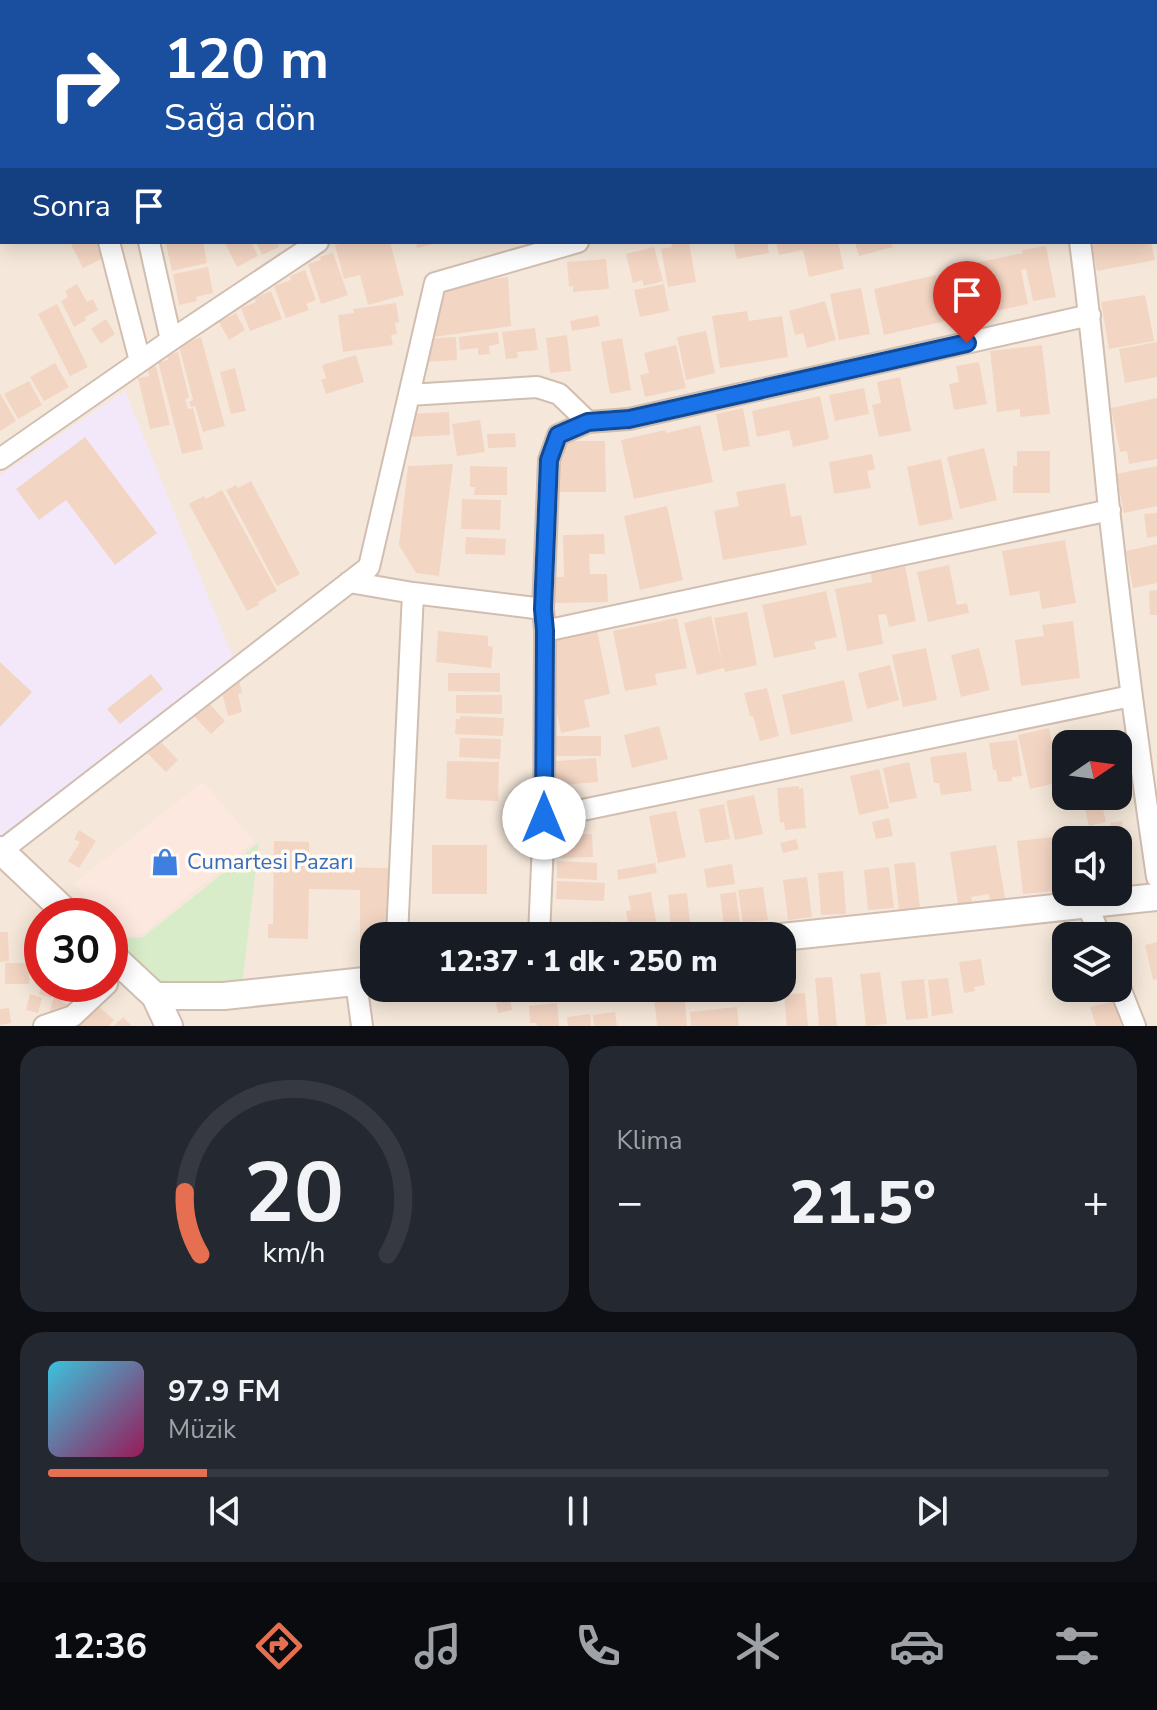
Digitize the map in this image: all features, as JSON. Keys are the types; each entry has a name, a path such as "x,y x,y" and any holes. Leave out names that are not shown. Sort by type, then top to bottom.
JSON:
{"street":[{"path":"110,244 140,361"},
{"path":"149,244 171,340"},
{"path":"0,459 315,244"},
{"path":"51,898 0,851 369,567 435,283 571,244"},
{"path":"1080,244 1131,696 1157,877"},
{"path":"540,922 544,818 543,609 549,460 558,435 588,422 629,419 1090,315"},
{"path":"409,395 537,387 559,394 588,422"},
{"path":"545,631 1110,510"},
{"path":"349,582 543,609"},
{"path":"398,922 413,593"},
{"path":"544,818 1131,696"},
{"path":"1132,900 1157,897"},
{"path":"796,935 1069,906"},
{"path":"128,981 155,996 224,996 360,982"},
{"path":"155,996 169,1026"},
{"path":"44,1026 73,1016 86,1002"},
{"path":"362,1026 364,1002"},
{"path":"1126,1002 1135,1026"}],"shaded area":[{"path":"0,244 1157,244 1157,1026 0,1026"},
{"path":"125,391 235,662 0,843 0,475"},
{"name":"Cumartesi Pazarı","path":"203,782 254,841 142,934 128,936 128,898 86,898 74,883"}],"green space":[{"path":"259,842 242,986 173,993 128,961 128,938 143,937"}],"building":[{"path":"71,244 111,244 109,255 83,268"},
{"path":"166,244 203,244 207,263 172,271"},
{"path":"226,244 252,244 258,256 237,267"},
{"path":"257,244 278,244 279,247 262,255"},
{"path":"391,244 404,295 368,305 360,275 344,279 335,245"},
{"path":"671,244 689,244 696,282 668,287 661,249 672,247"},
{"path":"733,244 767,244 769,253 737,259"},
{"path":"776,244 838,244 844,269 809,277 803,250 779,255"},
{"path":"856,244 892,244 893,247 859,256"},
{"path":"1091,244 1151,244 1155,260 1097,271"},
{"path":"1046,246 1056,297 1033,301 1026,269 1021,270 1028,304 967,317 964,304 958,305 950,268"},
{"path":"654,247 663,281 644,286 642,280 633,283 626,254"},
{"path":"333,253 348,295 321,304 308,264"},
{"path":"606,259 609,289 573,292 573,286 569,287 567,262"},
{"path":"208,267 213,293 179,305 173,274"},
{"path":"305,270 316,300 306,304 309,310 286,318 274,286 291,280 290,276"},
{"path":"936,275 946,321 884,335 874,289"},
{"path":"508,277 511,326 433,337 440,286"},
{"path":"77,284 87,302 93,299 98,310 74,327 61,301 68,297 65,291"},
{"path":"664,284 669,311 640,317 634,290"},
{"path":"861,288 870,334 839,340 830,294"},
{"path":"271,291 282,319 250,331 241,308"},
{"path":"1145,295 1154,341 1109,349 1101,302"},
{"path":"825,301 836,340 807,348 803,333 795,335 789,311"},
{"path":"396,303 399,322 395,323 397,334 391,335 393,345 343,352 338,315 354,313 353,309"},
{"path":"57,304 88,367 70,376 38,314"},
{"path":"747,311 749,321 782,316 788,357 720,368 712,316"},
{"path":"236,313 245,330 229,340 219,322"},
{"path":"598,315 600,326 572,331 570,321"},
{"path":"106,319 115,334 101,344 91,329"},
{"path":"535,328 538,350 517,352 518,358 506,359 502,332"},
{"path":"706,331 715,373 686,380 677,337"},
{"path":"498,332 499,344 489,346 490,354 478,355 478,348 460,350 459,337"},
{"path":"567,335 571,371 550,373 546,338"},
{"path":"201,337 225,426 203,432 195,406 191,407 189,402 193,400 179,346"},
{"path":"456,337 457,360 424,362 422,339"},
{"path":"622,338 631,390 610,394 601,342"},
{"path":"1157,342 1157,377 1125,383 1119,349"},
{"path":"676,345 686,388 645,397 640,375 649,373 644,353"},
{"path":"1042,345 1050,414 1020,417 1020,409 997,412 990,351"},
{"path":"178,352 189,398 185,399 188,409 193,408 203,449 182,454 158,362 168,360 167,355"},
{"path":"356,355 364,382 326,394 321,380 326,378 322,365"},
{"path":"979,362 987,404 954,410 949,384 959,382 956,366"},
{"path":"55,363 69,387 44,401 30,377"},
{"path":"156,366 170,425 150,429 138,378 149,376 148,368"},
{"path":"235,368 246,411 231,414 220,372"},
{"path":"900,377 911,431 879,437 872,405 881,403 877,382"},
{"path":"29,381 42,405 18,419 4,394"},
{"path":"864,388 869,414 835,421 829,395"},
{"path":"0,393 16,421 0,431"},
{"path":"820,396 829,439 793,447 789,430 757,437 752,411"},
{"path":"1157,398 1157,459 1129,464 1127,451 1120,452 1111,408"},
{"path":"743,408 750,446 723,451 716,414"},
{"path":"449,412 450,435 411,437 413,414"},
{"path":"480,420 485,452 457,456 452,424"},
{"path":"700,425 713,482 634,499 621,440"},
{"path":"515,433 516,447 488,448 487,434"},
{"path":"85,437 157,533 115,565 66,500 39,520 16,489"},
{"path":"558,441 605,441 606,492 559,492"},
{"path":"984,448 997,500 960,509 947,457"},
{"path":"1017,451 1050,451 1050,493 1013,493 1013,466 1017,466"},
{"path":"872,454 875,469 867,471 871,488 834,494 829,462"},
{"path":"941,459 953,519 919,526 907,467"},
{"path":"453,464 439,576 416,573 399,545 408,466"},
{"path":"470,466 507,467 507,495 474,495 475,487 470,487"},
{"path":"1157,466 1157,506 1124,513 1116,474"},
{"path":"251,481 300,574 277,586 226,490"},
{"path":"785,483 791,517 801,515 807,545 723,560 714,511 739,506 736,492"},
{"path":"222,490 277,591 247,611 189,504"},
{"path":"462,499 501,500 500,530 461,529"},
{"path":"667,506 683,580 640,590 624,516"},
{"path":"1157,513 1157,536 1147,538 1144,514"},
{"path":"604,534 605,554 589,554 590,574 607,574 608,602 555,603 554,577 564,577 563,535"},
{"path":"466,537 506,539 505,555 465,554"},
{"path":"1065,540 1076,603 1042,609 1039,591 1010,596 1002,551"},
{"path":"1157,544 1157,583 1133,588 1126,551"},
{"path":"949,565 957,605 967,603 969,613 928,622 917,572"},
{"path":"905,566 916,621 889,627 886,614 878,615 883,644 847,651 835,589 872,582 871,573"},
{"path":"1157,590 1157,615 1150,615 1149,591"},
{"path":"826,591 837,637 814,642 816,649 774,658 762,605"},
{"path":"747,612 757,665 725,672 724,668 697,675 684,623 711,616 722,663 714,618"},
{"path":"677,618 687,668 655,674 657,685 625,691 613,631"},
{"path":"1073,621 1080,678 1021,686 1015,640 1044,636 1042,625"},
{"path":"597,630 610,694 584,700 590,727 561,733 546,656 556,654 553,639"},
{"path":"438,631 488,636 488,646 493,647 491,668 436,662"},
{"path":"926,648 937,700 903,707 892,655"},
{"path":"979,648 990,690 961,697 951,655"},
{"path":"0,662 32,692 0,727"},
{"path":"890,665 899,700 867,709 858,673"},
{"path":"448,673 500,673 500,692 448,691"},
{"path":"151,674 163,689 120,724 107,709"},
{"path":"239,680 242,712 228,716 221,689"},
{"path":"844,680 853,721 791,735 782,695"},
{"path":"767,688 779,736 760,741 744,693"},
{"path":"456,695 502,695 502,714 456,713"},
{"path":"209,703 225,721 211,734 194,716"},
{"path":"460,716 504,718 503,736 455,734 456,719"},
{"path":"659,726 668,759 632,768 624,735"},
{"path":"1049,728 1052,784 1030,789 1018,735"},
{"path":"545,736 601,736 601,756 546,756"},
{"path":"460,738 501,739 500,759 459,757"},
{"path":"158,739 178,760 166,772 145,751"},
{"path":"1017,740 1022,776 1012,777 1012,781 998,782 989,743"},
{"path":"966,752 972,791 941,795 939,783 934,783 930,757"},
{"path":"596,758 598,782 547,786 545,762"},
{"path":"447,761 499,762 498,801 446,799"},
{"path":"909,762 917,798 890,803 883,768"},
{"path":"879,769 889,808 859,815 850,776"},
{"path":"799,786 799,789 803,788 806,828 785,830 784,822 780,823 777,788"},
{"path":"754,795 763,834 735,840 726,801"},
{"path":"724,804 730,839 705,843 699,809"},
{"path":"1085,810 1103,810 1106,822 1089,826"},
{"path":"676,811 686,857 658,863 649,816"},
{"path":"889,818 893,836 876,839 872,822"},
{"path":"1122,821 1123,826 1111,826 1110,823"},
{"path":"79,830 96,841 79,868 68,861 80,842 74,839"},
{"path":"592,834 593,857 559,858 558,836"},
{"path":"1052,837 1052,891 1023,894 1017,841"},
{"path":"796,839 799,849 783,853 780,843"},
{"path":"274,841 309,842 309,867 393,868 392,922 360,922 360,890 309,889 308,939 268,938 268,924 273,924"},
{"path":"432,845 487,845 487,894 432,894"},
{"path":"996,845 1005,898 990,900 989,894 971,897 972,902 958,904 950,852"},
{"path":"557,861 597,863 597,880 557,878"},
{"path":"915,862 920,909 899,911 894,864"},
{"path":"655,863 657,873 618,880 617,870"},
{"path":"732,864 735,884 707,888 704,869"},
{"path":"889,867 894,908 868,910 864,870"},
{"path":"843,871 846,914 821,915 818,873"},
{"path":"807,877 812,917 788,920 783,880"},
{"path":"557,881 605,883 604,901 556,899"},
{"path":"763,887 768,920 743,922 738,890"},
{"path":"651,892 656,922 628,922 626,911 631,910 628,896"},
{"path":"736,892 740,922 724,922 720,894"},
{"path":"687,893 690,922 670,922 668,895"},
{"path":"0,932 8,932 9,961 0,962"},
{"path":"1157,942 1157,979 1153,980 1145,945"},
{"path":"981,959 985,985 964,993 959,962"},
{"path":"5,963 24,963 24,984 5,984"},
{"path":"880,972 887,1024 866,1026 860,974"},
{"path":"832,977 837,1026 819,1026 815,978"},
{"path":"948,978 953,1013 932,1016 928,980"},
{"path":"924,979 928,1018 906,1020 901,981"},
{"path":"805,993 808,1026 787,1026 785,1002 796,1002 796,994"},
{"path":"28,1002 41,1002 38,1013 26,1010"},
{"path":"52,1002 69,1005 65,1018 48,1016"},
{"path":"510,1002 512,1010 498,1013 496,1003"},
{"path":"655,1002 685,1002 687,1026 657,1026"},
{"path":"1115,1002 1122,1026 1096,1026 1090,1007"},
{"path":"95,1003 114,1020 109,1026 75,1026"},
{"path":"557,1003 559,1026 530,1023 529,1006"},
{"path":"737,1007 739,1026 691,1026 690,1012"},
{"path":"9,1008 11,1023 0,1025 0,1009"},
{"path":"615,1012 617,1026 594,1026 593,1015"},
{"path":"590,1014 591,1026 568,1026 567,1017"},
{"path":"123,1017 132,1026 114,1026"}],"place":[{"name":"Cumartesi Pazarı","path":"165,862"}],"route":[{"path":"544,818 543,609 549,460 558,435 588,422 629,419 967,343"}]}
